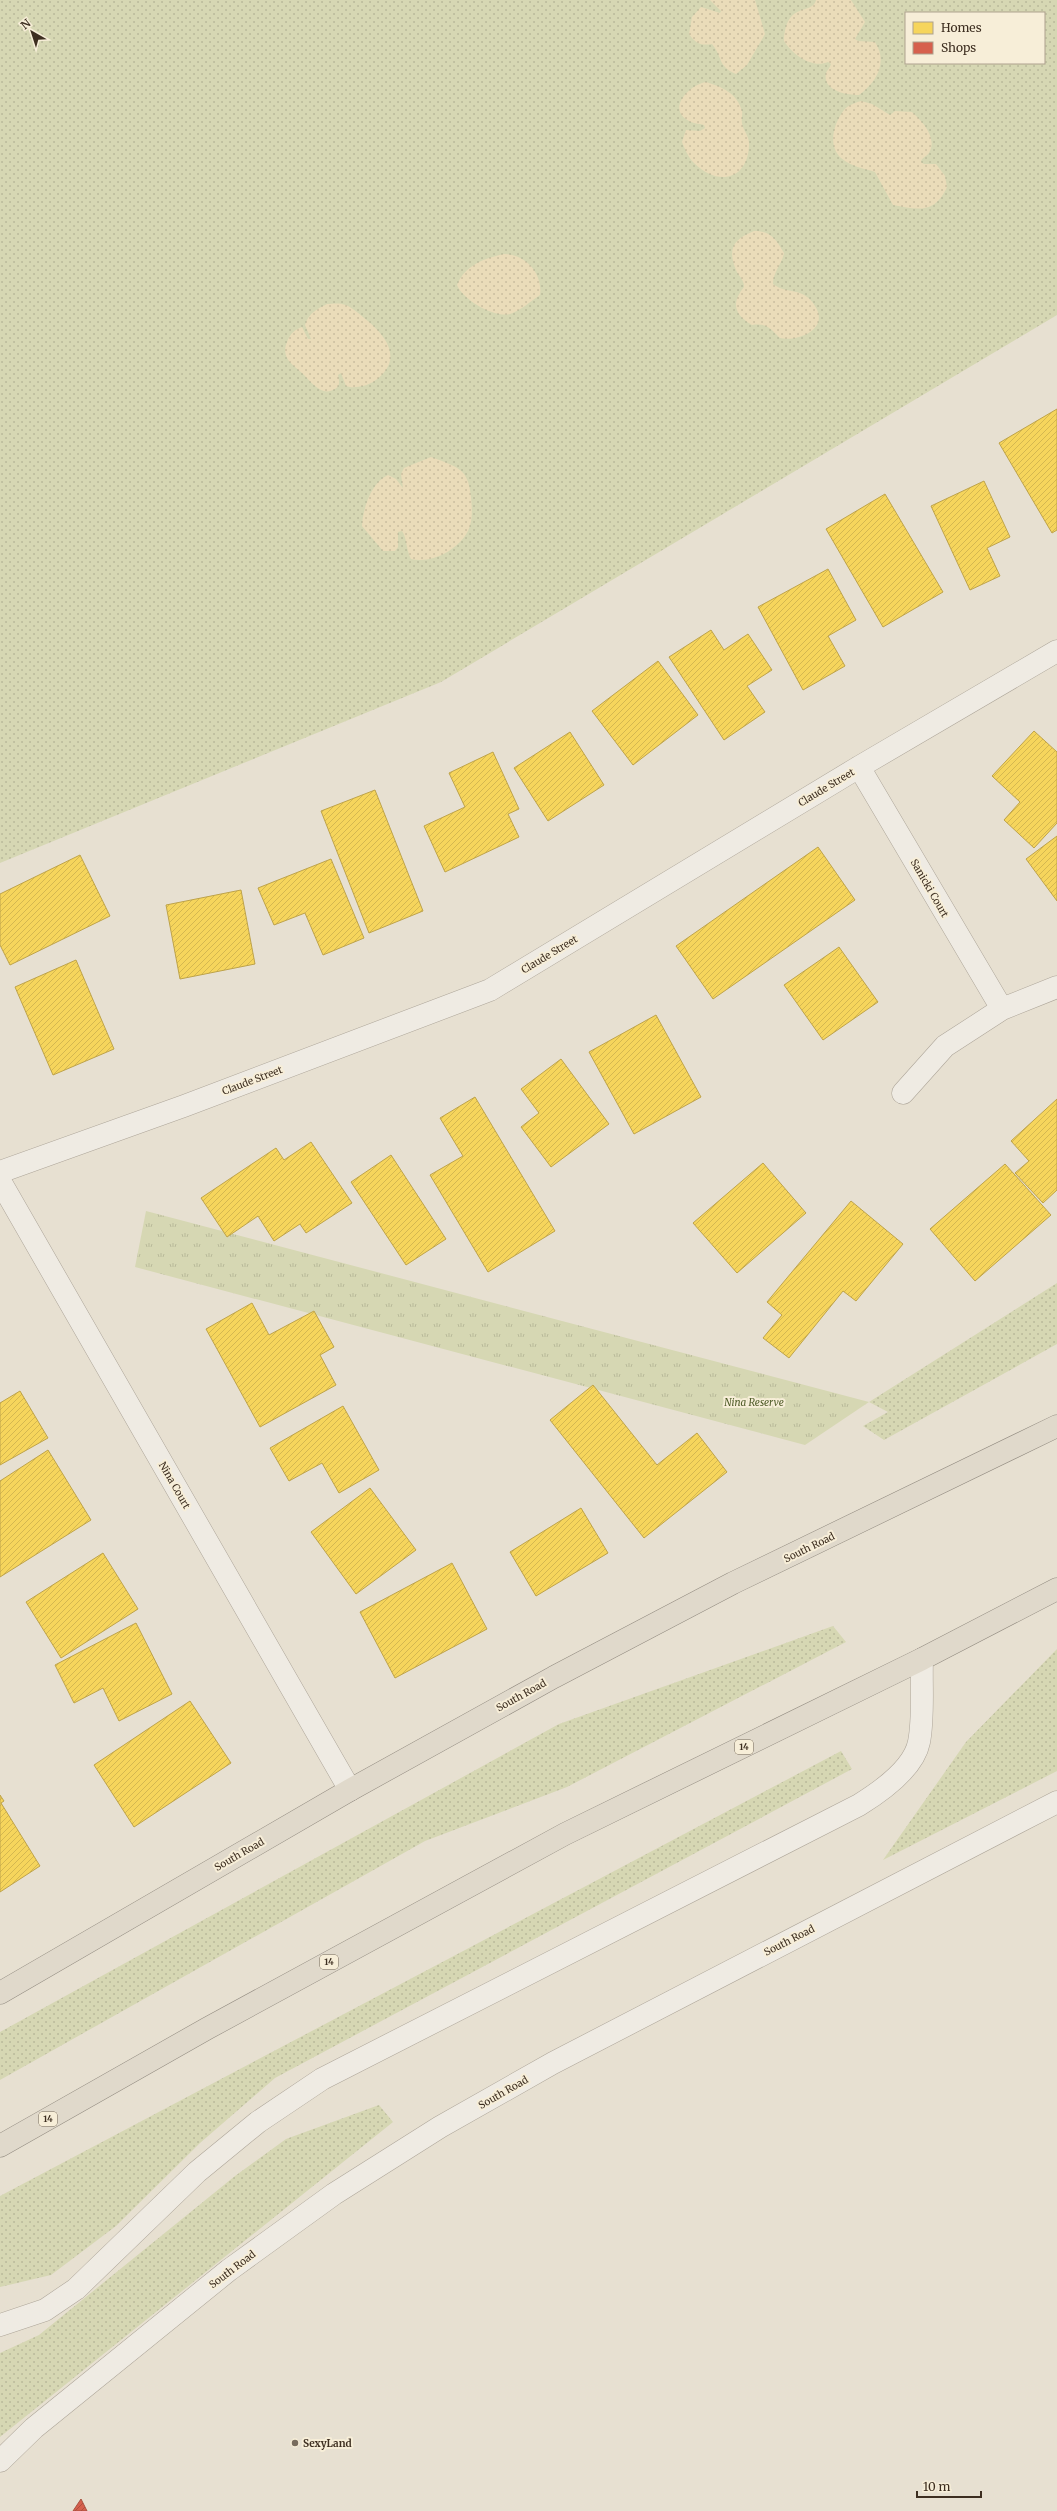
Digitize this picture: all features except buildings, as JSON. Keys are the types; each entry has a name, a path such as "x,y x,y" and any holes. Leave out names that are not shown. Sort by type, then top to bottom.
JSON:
{"highway":[{"name":"South Road","path":"0,1993 350,1790 554,1677 733,1583 1057,1426"},
{"name":"14","path":"0,2146 208,2028 565,1834 922,1659 1057,1589"}],"street":[{"name":"Claude Street","path":"0,1172 184,1106 490,990 859,767 1057,651"},
{"name":"Sanicki Court","path":"859,767 1002,1009"},
{"path":"903,1093 945,1046 1002,1009 1057,987"},
{"name":"Nina Court","path":"0,1181 350,1790"},
{"path":"0,2325 45,2310 76,2289 197,2172 258,2122 322,2079 803,1834 876,1794 906,1766 919,1743 922,1659"},
{"name":"South Road","path":"0,2461 34,2428 229,2270 334,2194 440,2127 553,2063 1057,1802"}],"green space":[{"path":"0,0 1057,0 1057,315 441,682 0,863"},
{"name":"Nina Reserve","path":"146,1211 869,1402 805,1445 135,1267"},
{"path":"1057,1283 1057,1344 884,1440 863,1426 888,1412 869,1402"},
{"path":"833,1626 846,1642 567,1787 425,1841 0,2080 0,2032 559,1724"},
{"path":"1057,1649 1057,1771 883,1860 966,1742"},
{"path":"841,1751 852,1769 275,2078 200,2143 116,2226 51,2275 0,2287 0,2196"},
{"path":"379,2105 393,2122 0,2437 0,2353 39,2335 235,2176 286,2139"}],"sand":[{"path":"710,0 755,0 765,34 747,65 736,74 726,68 712,44 705,45 699,43 689,34 692,17 701,7 720,13 721,11"},
{"path":"816,0 851,0 865,22 855,39 858,41 875,42 879,49 881,57 879,71 871,84 859,95 836,91 828,84 826,79 826,73 831,64 828,62 816,64 809,62 792,51 784,41 789,20 799,11 814,5"},
{"path":"706,82 718,86 733,95 742,111 742,122 749,142 747,158 743,167 737,173 729,176 721,177 712,175 703,170 690,158 682,142 686,130 700,131 705,128 704,125 692,123 682,116 680,104 682,98 687,92 699,84"},
{"path":"861,101 872,104 890,115 895,111 912,112 928,130 932,142 931,147 929,153 922,159 921,162 924,164 936,164 945,176 947,187 937,202 931,206 918,209 893,205 875,172 849,163 841,158 837,153 833,141 837,121 846,108"},
{"path":"754,231 769,234 784,253 774,276 773,284 805,296 815,306 819,314 815,327 803,336 787,339 780,338 768,327 752,325 738,313 736,308 737,298 744,287 744,284 733,262 732,250 734,245 741,237"},
{"path":"504,254 519,257 526,261 536,273 539,280 540,295 518,311 503,315 488,311 472,302 460,291 457,285 470,267 483,260"},
{"path":"327,304 340,304 350,307 371,324 385,340 389,348 389,365 383,374 373,382 360,387 346,386 341,373 338,375 339,383 335,389 330,391 322,390 314,385 289,361 285,353 288,339 295,331 302,327 308,339 311,339 305,325 306,321 313,312"},
{"path":"431,457 453,466 461,471 466,477 470,488 472,506 470,527 468,531 464,538 451,550 436,557 419,560 411,559 402,531 398,532 398,547 395,551 383,551 362,526 364,512 369,497 377,484 388,475 396,479 403,488 401,474 404,468"}],"place":[{"name":"SexyLand","path":"295,2443"}]}
